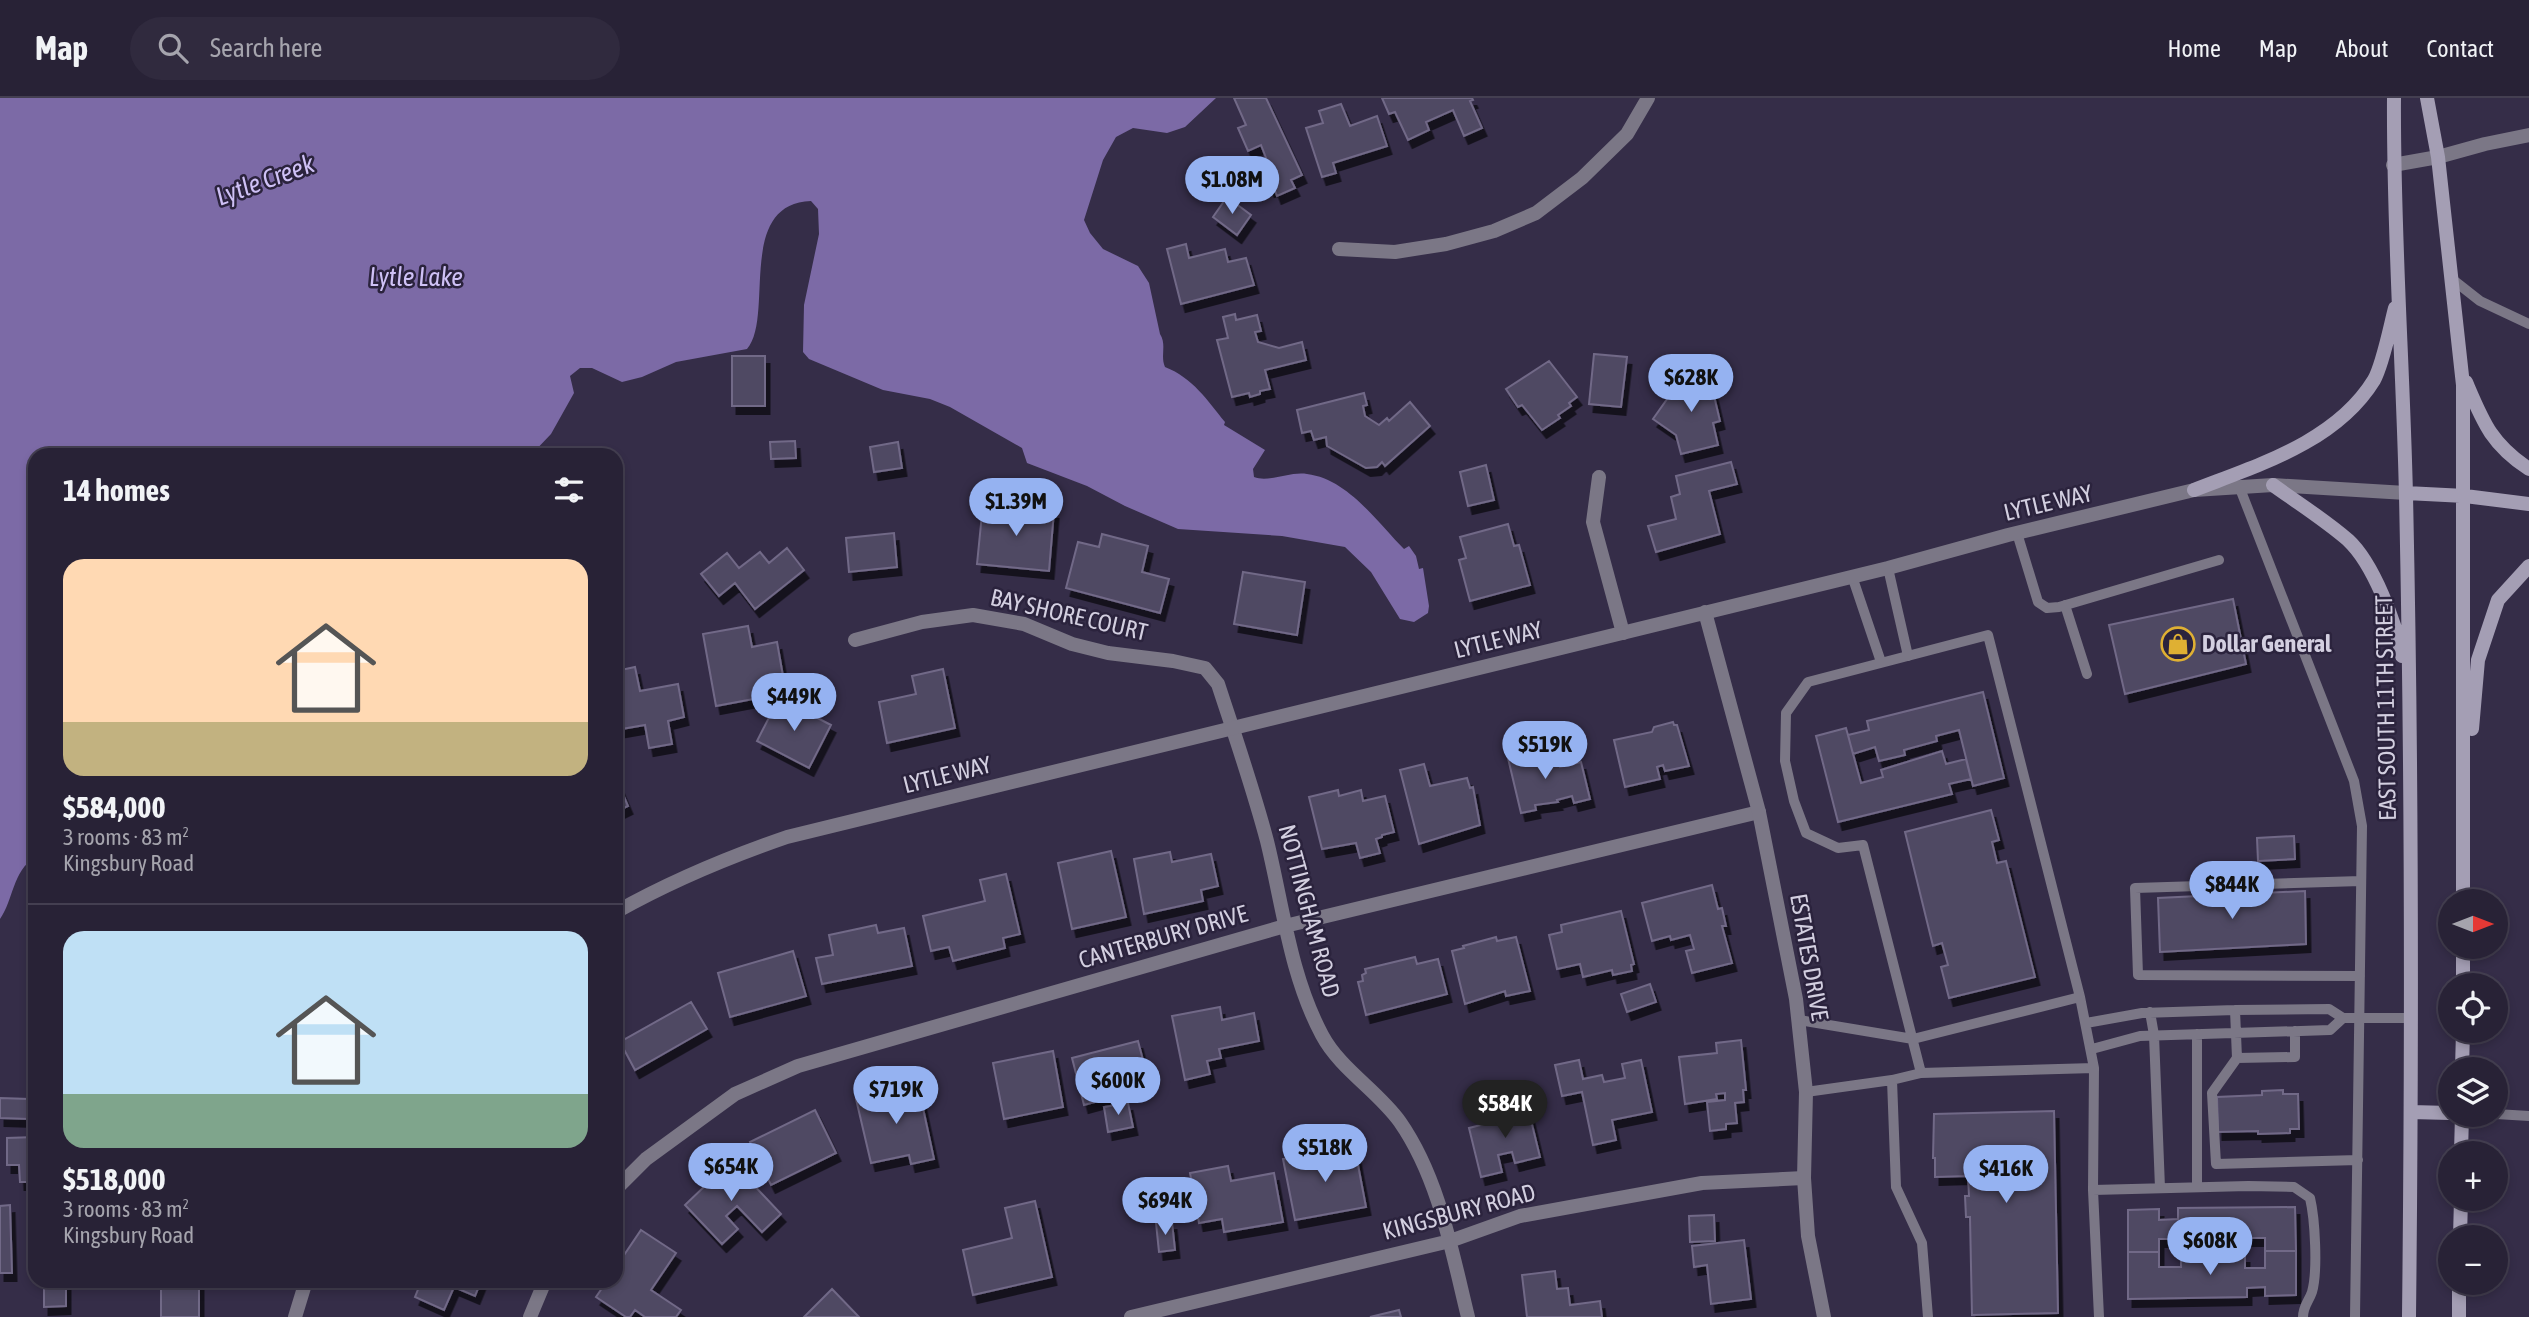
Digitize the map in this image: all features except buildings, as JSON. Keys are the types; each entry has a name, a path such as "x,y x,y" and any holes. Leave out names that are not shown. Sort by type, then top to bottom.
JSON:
{"main road":[{"name":"EAST SOUTH 11TH STREET","path":"2394,98 2393,166 2406,493 2410,703 2409,1317"},
{"path":"2427,98 2438,157 2461,371 2465,496 2463,889"},
{"path":"2194,490 2306,442 2347,415 2375,378 2399,293"},
{"path":"2461,371 2485,427 2510,457 2529,469"},
{"path":"2273,485 2350,542 2373,574 2398,633 2410,703"},
{"path":"2406,493 2465,496 2529,504"},
{"path":"2464,824 2479,660 2498,600 2529,566"},
{"path":"2411,1112 2438,1113"},
{"path":"2459,1295 2459,1317"}],"street":[{"path":"1339,249 1395,251 1446,244 1494,231 1536,213 1582,178 1627,134 1648,98"},
{"path":"2393,166 2529,135"},
{"path":"1599,477 1593,522 1623,633"},
{"name":"LYTLE WAY","path":"623,908 658,888 720,860 787,837 1888,568 2194,490 2273,485 2406,493"},
{"name":"ESTATES DRIVE","path":"1705,612 1759,812 1799,1020 1806,1092 1804,1178 1808,1236 1824,1317"},
{"name":"BAY SHORE COURT","path":"855,640 922,622 973,615 1024,624 1072,644 1108,653 1205,668 1218,684 1233,729"},
{"name":"NOTTINGHAM ROAD","path":"1233,729 1266,841 1301,988 1323,1037 1399,1122 1426,1171 1450,1241 1468,1317"},
{"name":"CANTERBURY DRIVE","path":"623,1182 646,1159 734,1094 798,1066 1285,926 1759,812"},
{"name":"KINGSBURY ROAD","path":"1139,1316 1450,1241 1520,1216 1702,1183 1804,1178"},
{"path":"295,1317 304,1288"},
{"path":"530,1317 542,1288"}],"lane":[{"path":"2452,279 2480,301 2529,324"},
{"path":"2239,486 2354,781 2362,826 2355,1317"},
{"path":"2017,533 2038,602 2047,608 2066,605 2219,560"},
{"path":"1888,568 1908,656"},
{"path":"1852,576 1881,663"},
{"path":"2066,605 2087,674"},
{"path":"1921,1073 1863,845 1838,848 1806,833 1794,801 1785,761 1786,713 1808,682 1988,635 2092,1049 2093,1190 2099,1317"},
{"path":"2360,976 2138,975 2135,888 2361,881"},
{"path":"1799,1020 1913,1039 2080,997"},
{"path":"2086,1023 2150,1012 2235,1010 2329,1009 2343,1018 2411,1018"},
{"path":"2235,1010 2236,1058 2212,1093 2216,1164 2357,1160"},
{"path":"2150,1012 2154,1035 2160,1188"},
{"path":"2092,1049 2140,1035 2330,1030 2343,1018"},
{"path":"2236,1058 2295,1057 2295,1031"},
{"path":"2197,1034 2197,1187"},
{"path":"1806,1092 1892,1080 1921,1073 2094,1068"},
{"path":"1892,1080 1896,1186 1922,1243 1928,1317"},
{"path":"2508,1115 2529,1116"},
{"path":"2093,1190 2294,1187 2310,1198 2314,1216 2312,1291 2303,1308 2303,1317"}],"water":[{"name":"Lytle Lake","path":"0,98 1216,98 1185,127 1167,133 1133,128 1116,137 1103,160 1084,220 1090,233 1103,249 1138,266 1149,283 1163,342 1165,367 1184,377 1199,390 1225,422 1224,425 1265,450 1253,469 1254,477 1266,479 1307,474 1336,484 1349,493 1404,549 1409,546 1416,556 1419,569 1423,568 1428,613 1414,622 1400,619 1371,572 1345,547 1282,536 1178,529 1087,486 1027,463 1022,448 950,407 930,399 883,390 809,359 803,352 804,305 819,234 818,209 811,201 788,207 773,221 765,241 761,264 755,334 747,349 676,362 642,377 622,382 592,368 580,368 570,376 574,393 551,434 538,448 28,448 28,862 0,919"}],"place":[{"name":"Dollar General","path":"2178,644"}],"water label":[{"name":"Lytle Creek","path":"265,180"}]}
